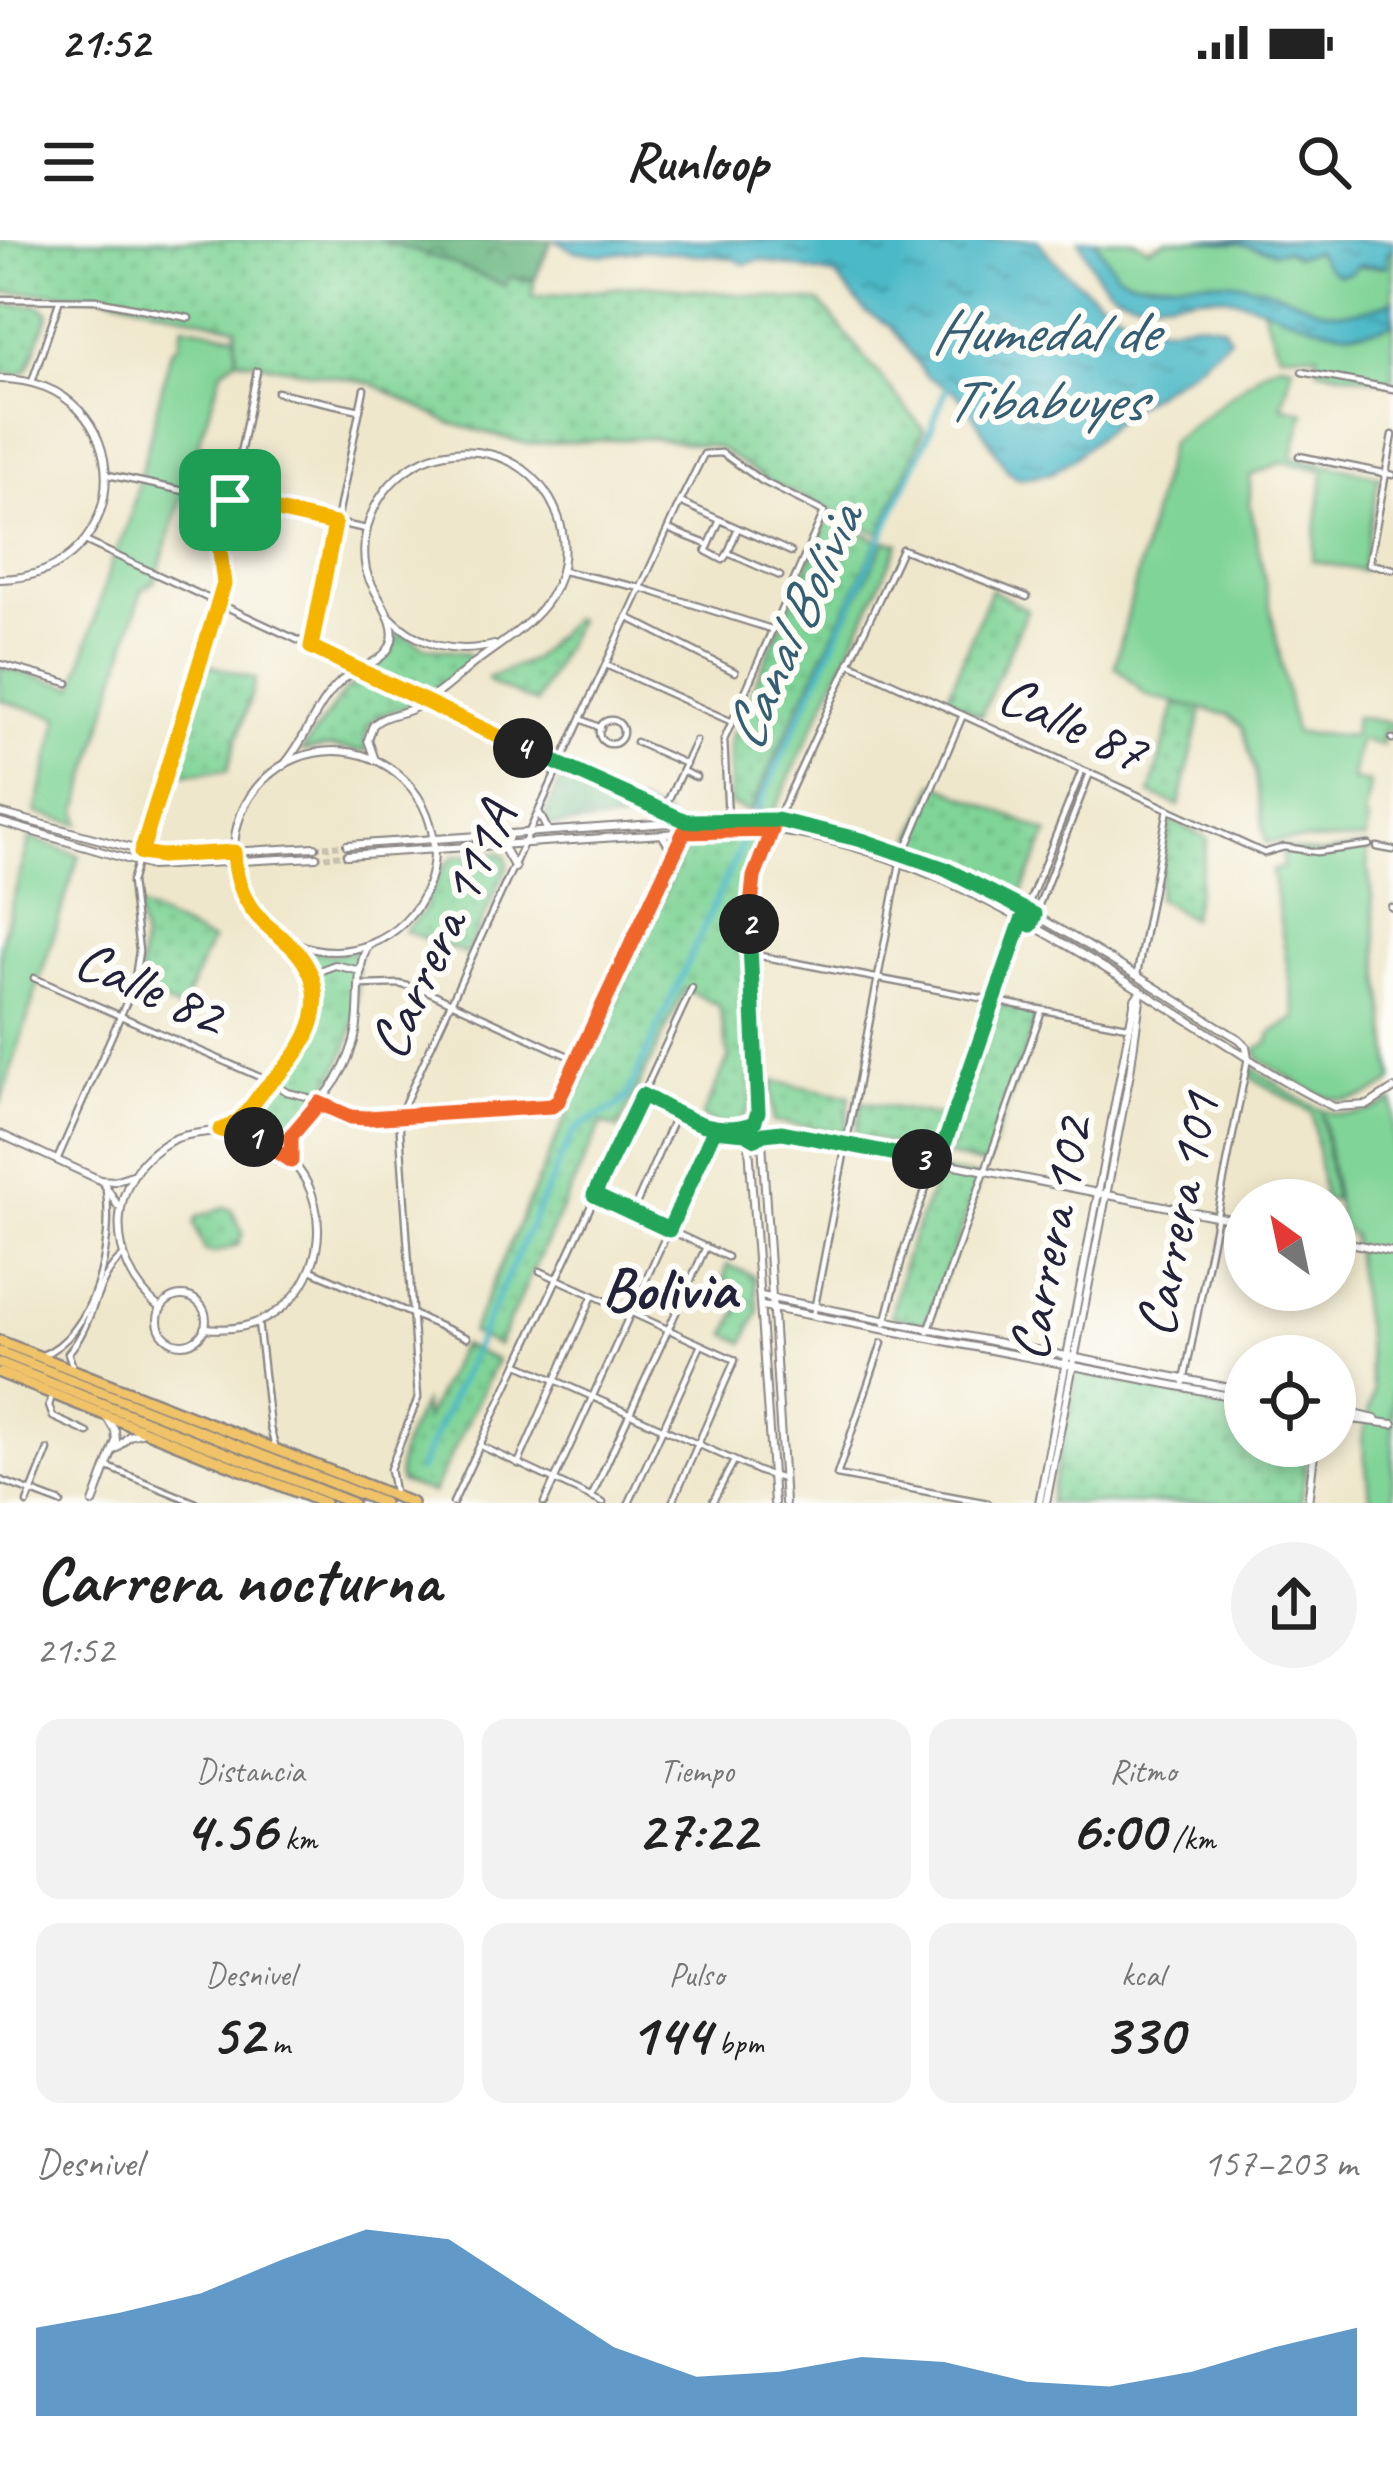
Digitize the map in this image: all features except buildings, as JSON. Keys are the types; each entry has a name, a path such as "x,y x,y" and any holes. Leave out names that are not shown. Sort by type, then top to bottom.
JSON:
{"highway":[{"path":"0,1341 412,1503"},
{"path":"0,1352 382,1503"},
{"path":"0,1364 352,1503"},
{"path":"0,1373 324,1503"}],"street":[{"path":"0,299 96,300 189,318"},
{"path":"32,382 59,302"},
{"path":"58,1160 122,1018 138,969 130,893 224,584 220,551 257,371"},
{"path":"1302,372 1393,389"},
{"path":"0,379 32,382 56,392 85,416 98,438 107,475 104,505 85,541 55,567 19,579 0,579"},
{"path":"311,647 364,389"},
{"path":"277,392 360,410"},
{"path":"1393,435 1369,564 1393,569"},
{"path":"371,944 334,951 300,946 284,938 255,914 245,898 234,852 247,802 300,746 332,691 389,648 393,628 370,584 364,548 366,530 385,490 413,464 446,452 488,453 523,469 549,497 562,532 562,571 541,613 425,701 373,725 368,740 375,760"},
{"name":"Carrera 111A","path":"399,1116 707,452 722,453 762,482 824,512 771,628"},
{"path":"1299,457 1389,474"},
{"path":"107,475 366,530"},
{"path":"680,502 790,552"},
{"path":"720,520 706,551 723,560 738,528"},
{"path":"668,529 709,545"},
{"path":"85,541 686,821"},
{"path":"785,1503 758,1112 751,892 772,830 902,549 1028,597"},
{"path":"728,553 780,576"},
{"path":"562,571 640,588 771,628 724,740 728,819"},
{"path":"388,615 413,636 443,648 473,649 503,641"},
{"path":"627,617 735,672"},
{"name":"Calle 87","path":"849,663 1264,853 1285,847 1317,852 1373,846 1393,850"},
{"path":"0,664 68,683"},
{"path":"606,664 730,721"},
{"path":"813,1311 902,853 963,715"},
{"path":"581,719 601,728"},
{"path":"607,719 625,729 614,745 600,738 601,728 607,719"},
{"path":"663,811 696,741"},
{"path":"636,742 696,777"},
{"path":"283,766 329,752 375,760 393,770 420,800 434,849 422,899 400,926 364,953 360,1015 347,1060 291,1136 291,1161"},
{"path":"885,1325 905,1247 1022,920 1086,771"},
{"path":"1020,933 1031,925 1086,771"},
{"name":"Carrera 102","path":"1042,1503 1142,1003 1137,977 1168,809"},
{"path":"0,813 161,856 315,847 315,857 159,866 0,822"},
{"path":"539,813 548,832"},
{"path":"1248,1058 1239,1039 1035,915 963,877 902,853 777,820 686,821 347,845 348,855 772,830 900,863 961,887 1031,925 1248,1058 1334,1107 1368,1105 1393,1089"},
{"path":"397,1497 390,1484 390,1469 418,1398 399,1116 552,1106 558,1101 684,832"},
{"path":"659,834 674,854"},
{"path":"404,841 404,851"},
{"path":"500,844 515,868"},
{"path":"271,850 272,860"},
{"path":"220,1130 244,1118 302,1049 312,1028 316,1010 311,974 284,938"},
{"path":"750,955 1130,1027"},
{"path":"311,974 335,965 361,971"},
{"name":"Calle 82","path":"34,978 351,1117 399,1116"},
{"path":"362,985 408,985 578,1060"},
{"path":"455,1502 692,988"},
{"name":"Carrera 102","path":"1126,1072 1130,1027 1141,991"},
{"path":"927,1333 1042,1010"},
{"name":"Carrera 101","path":"1184,1383 1248,1058"},
{"path":"642,1095 714,1130 759,1128 1224,1218"},
{"path":"632,1213 677,1112"},
{"path":"734,1130 756,1139 759,1128"},
{"path":"749,1135 759,1128"},
{"path":"103,1182 135,1173 171,1141 220,1130 266,1142 291,1161 307,1182 320,1233 311,1270 288,1302 258,1322 229,1329 204,1328"},
{"path":"544,1503 714,1130"},
{"path":"749,1135 774,1503"},
{"path":"0,1136 103,1182 115,1196 122,1257 134,1282 161,1309"},
{"path":"119,1212 135,1173"},
{"path":"39,1357 61,1347 74,1334 100,1274 109,1246 103,1182"},
{"path":"594,1195 727,1257"},
{"path":"1356,1244 1393,1252"},
{"path":"591,1498 706,1247"},
{"path":"77,1372 68,1353 82,1336 111,1268 122,1257"},
{"path":"311,1270 467,1339"},
{"path":"540,1270 735,1360 672,1503"},
{"path":"518,1464 593,1295"},
{"path":"177,1297 191,1298 202,1307 204,1328 191,1342 172,1341 158,1324 161,1309 177,1297"},
{"path":"761,1301 1224,1391"},
{"path":"258,1322 276,1449"},
{"path":"882,1342 837,1475 988,1503"},
{"path":"628,1503 701,1345"},
{"path":"518,1363 783,1479"},
{"path":"52,1394 53,1417 88,1433"},
{"path":"93,1503 114,1452 115,1431 105,1415"},
{"path":"1356,1417 1389,1423"},
{"path":"114,1452 128,1436 146,1432"},
{"path":"481,1446 602,1503"},
{"path":"27,1503 48,1450"},
{"path":"712,1503 734,1460"},
{"path":"108,1467 196,1503"},
{"path":"1308,1503 1312,1467"},
{"path":"0,1480 61,1503"}],"green space":[{"path":"0,240 378,240 505,286 510,277 534,281 532,297 642,285 820,302 924,430 880,534 769,481 717,447 650,438 527,444 450,423 373,384 237,359 236,327 100,294 0,292"},
{"path":"378,240 552,240 534,281 511,277 506,286"},
{"path":"1095,240 1134,240 1148,248 1167,240 1199,240 1285,250 1296,257 1316,252 1327,268 1387,266 1388,252 1393,250 1393,301 1339,313 1317,310 1266,288 1131,280 1117,274"},
{"path":"0,305 39,305 49,313 28,369 20,375 0,373"},
{"path":"1261,305 1309,324 1343,331 1393,323 1393,382 1318,369 1317,353 1279,353"},
{"path":"183,325 236,335 237,359 222,370 155,581 142,590 78,811 80,824 36,813 59,717 0,700 0,667 75,687 111,563 129,521 171,351 179,344"},
{"path":"1280,363 1293,365 1282,406 1304,412 1292,457 1379,476 1362,571 1312,561 1324,470 1283,462 1250,476 1250,504 1295,733 1353,736 1355,717 1393,723 1393,731 1382,730 1382,745 1359,740 1352,780 1370,783 1366,839 1266,843 1255,771 1242,727 1228,715 1147,696 1115,666 1170,442 1265,369"},
{"path":"829,516 878,540 749,812 730,804 730,739"},
{"path":"885,541 899,543 773,813 753,808"},
{"path":"991,589 1027,610 981,716 947,698"},
{"path":"572,619 577,620 536,703 490,683 488,678 533,659"},
{"path":"399,632 424,647 467,653 470,663 412,704 374,718 365,734 366,752 329,747 302,751 343,693 391,652"},
{"path":"203,663 256,679 227,771 166,774"},
{"path":"1175,704 1202,709 1179,806 1150,794"},
{"path":"563,774 668,817 550,826 544,818"},
{"path":"935,783 1048,833 1020,897 908,850"},
{"path":"1171,820 1208,839 1191,919 1157,898"},
{"path":"764,837 745,899 751,1106 739,1124 717,1124 702,1117 729,1057 719,1006 685,989 618,1129 602,1123 498,1345 471,1333 687,841"},
{"path":"30,838 79,855 0,1105 0,946"},
{"path":"1366,847 1393,1081 1374,1093 1341,1100 1310,1090 1261,1060 1255,1050 1296,1018 1272,871 1283,867 1282,848 1320,854"},
{"path":"506,855 508,865 467,954 404,931 422,913 442,868 455,856"},
{"path":"136,905 211,941 181,1010 138,992 143,937"},
{"path":"295,946 332,955 361,949 347,1047 332,1079 294,1127 285,1150 238,1129 295,1058 316,1023 319,985"},
{"path":"998,1005 1038,1012 986,1166 947,1156"},
{"path":"1251,1067 1303,1101 1335,1113 1352,1114 1393,1101 1393,1503 1371,1503 1362,1439 1373,1392 1356,1265 1356,1179 1333,1179 1321,1113 1331,1179 1321,1179 1312,1113 1251,1077"},
{"path":"772,1081 850,1096 845,1132 773,1122"},
{"path":"862,1102 944,1117 931,1154 855,1135"},
{"path":"939,1171 981,1177 926,1324 891,1316 905,1258"},
{"path":"224,1207 232,1210 243,1233 238,1245 205,1251 194,1224 197,1217"},
{"path":"727,1265 754,1276 758,1312 744,1343 727,1334 740,1305 740,1293 723,1283"},
{"path":"461,1345 497,1360 433,1493 400,1482 399,1462 423,1403 425,1420"},
{"path":"1077,1372 1205,1399 1205,1407 1213,1408 1214,1400 1224,1402 1224,1467 1306,1467 1301,1503 1049,1503"}],"water":[{"name":"Humedal de Tibabuyes","path":"554,240 1038,240 1075,280 1127,316 1159,326 1212,324 1223,327 1230,338 1128,410 1074,458 1051,473 1019,479 1007,470 967,405 954,391 926,376 891,326 866,312 836,276 761,260 744,264 732,258 645,250 603,255 574,251"},
{"path":"1079,240 1095,240 1117,273 1131,280 1246,284 1330,311 1367,309 1393,301 1393,323 1348,331 1215,296 1127,297 1103,282"},
{"path":"1199,240 1393,240 1393,250 1388,252 1387,266 1359,265 1351,273 1338,275 1316,252 1296,257 1285,250"}],"waterway":[{"name":"Canal Bolivia","path":"419,1470 572,1135 627,1096 947,386"}],"tunnel":[{"path":"315,847 347,845"},
{"path":"316,857 347,855"}],"district":[{"name":"Bolivia","path":"669,1289"}],"route":[{"path":"230,500 220,551 224,584 141,853 234,852 238,881 255,914 284,938 311,974 316,1010 302,1049 288,1067 263,1090 244,1118 220,1130 266,1142 291,1161 291,1136 319,1103 351,1117 367,1118 552,1106 684,832 754,829 772,830 754,877 749,908 758,1112 754,1123 714,1130 642,1095 594,1195 669,1230 714,1130 734,1130 756,1139 782,1132 938,1162 1022,920 1031,925 1035,915 943,868 862,840 777,820 686,821 311,647 335,524 230,500"}]}
